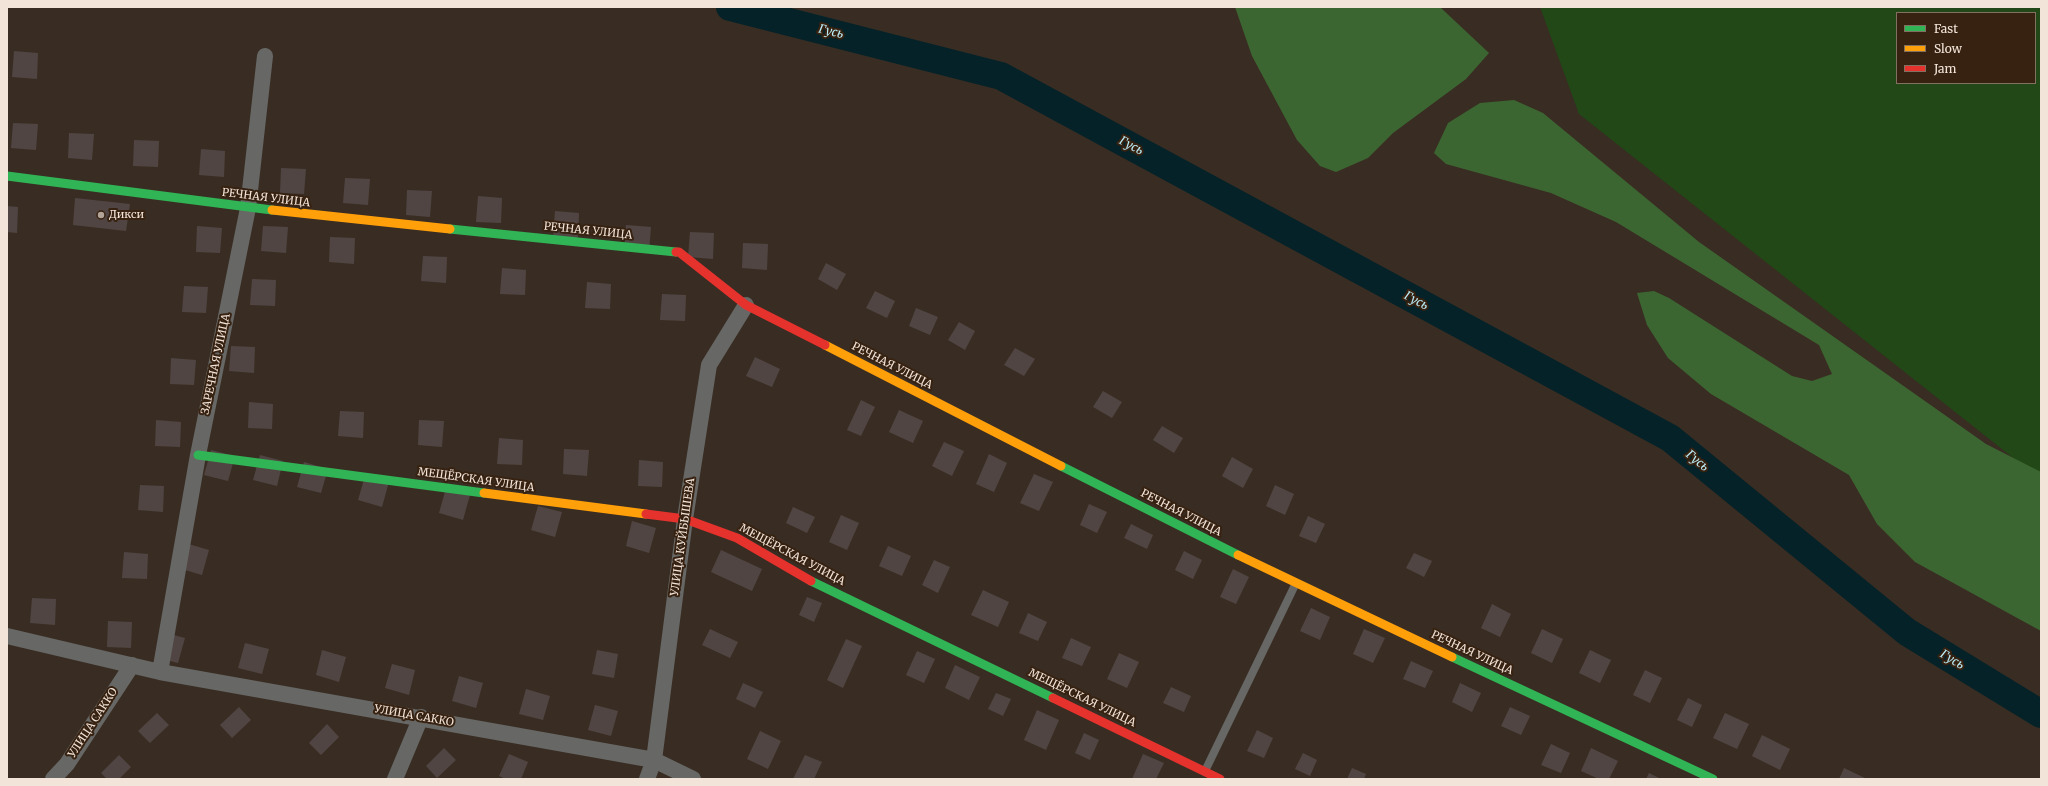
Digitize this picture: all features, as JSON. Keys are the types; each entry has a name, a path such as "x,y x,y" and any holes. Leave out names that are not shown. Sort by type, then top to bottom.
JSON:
{"street":[{"name":"ЗАРЕЧНАЯ УЛИЦА","path":"160,672 198,455 248,208 266,56"},
{"name":"РЕЧНАЯ УЛИЦА","path":"7,176 248,208 679,252 746,305 1296,584 1713,779"},
{"name":"УЛИЦА КУЙБЫШЕВА","path":"647,779 654,760 685,519 709,365 746,305"},
{"name":"МЕЩЁРСКАЯ УЛИЦА","path":"198,455 685,519 737,538 807,579 1203,775 1220,779"},
{"name":"УЛИЦА САККО","path":"7,636 160,672 654,760 693,779"},
{"name":"УЛИЦА САККО","path":"53,779 67,764 132,665"},
{"path":"395,779 421,718"}],"lane":[{"path":"1203,775 1296,584"}],"green space":[{"path":"1235,7 1440,7 1489,53 1466,79 1393,133 1368,158 1336,172 1320,166 1297,140 1252,56"},
{"path":"1540,7 2041,7 2041,480 1579,114"},
{"path":"1514,100 1543,113 1699,242 1986,444 2041,472 2041,631 1915,562 1877,524 1849,475 1711,394 1668,358 1647,325 1637,293 1654,291 1669,298 1792,376 1812,381 1832,374 1819,345 1616,222 1551,193 1446,164 1434,153 1448,123 1480,103"}],"building":[{"path":"14,51 38,53 37,79 12,77"},
{"path":"13,123 38,124 36,150 11,148"},
{"path":"69,133 94,134 92,160 68,158"},
{"path":"134,140 159,141 158,167 133,166"},
{"path":"201,149 225,151 224,177 199,175"},
{"path":"281,168 306,169 304,194 280,193"},
{"path":"345,178 370,179 368,205 343,203"},
{"path":"407,190 432,191 430,217 406,215"},
{"path":"478,196 502,198 501,223 476,222"},
{"name":"Дикси","path":"75,198 130,204 126,231 73,225"},
{"path":"7,206 18,207 17,233 7,232"},
{"path":"555,211 579,213 578,239 553,237"},
{"path":"626,225 651,227 649,252 624,251"},
{"path":"197,226 222,228 220,253 196,252"},
{"path":"263,226 288,227 286,253 261,251"},
{"path":"690,232 714,233 713,259 688,257"},
{"path":"330,237 355,238 354,264 329,262"},
{"path":"743,243 768,244 767,270 742,268"},
{"path":"423,256 447,257 446,283 421,281"},
{"path":"826,263 846,274 837,290 818,279"},
{"path":"502,268 526,270 525,295 500,294"},
{"path":"252,279 276,280 275,306 250,305"},
{"path":"587,282 611,284 610,309 585,308"},
{"path":"184,286 208,287 206,313 182,312"},
{"path":"875,291 895,301 887,318 866,308"},
{"path":"662,294 686,295 685,321 660,320"},
{"path":"916,308 938,317 930,335 909,326"},
{"path":"959,322 975,331 965,350 948,340"},
{"path":"231,346 255,347 254,373 229,371"},
{"path":"1015,348 1035,359 1024,376 1004,365"},
{"path":"755,357 780,369 772,387 746,376"},
{"path":"171,358 196,360 194,385 170,384"},
{"path":"1103,391 1122,402 1112,418 1093,407"},
{"path":"861,400 875,407 861,436 847,430"},
{"path":"249,402 273,404 272,429 248,428"},
{"path":"899,410 923,421 913,443 889,432"},
{"path":"340,411 364,412 363,438 338,436"},
{"path":"156,420 181,422 180,447 155,446"},
{"path":"419,420 444,421 442,447 418,445"},
{"path":"1162,426 1183,438 1174,453 1153,440"},
{"path":"499,438 523,440 522,465 497,464"},
{"path":"944,442 964,451 952,476 932,466"},
{"path":"564,449 589,450 587,476 563,474"},
{"path":"211,450 235,456 228,481 204,475"},
{"path":"989,454 1007,463 994,492 976,484"},
{"path":"260,455 283,461 277,486 253,480"},
{"path":"1232,457 1253,469 1243,488 1222,476"},
{"path":"639,460 663,462 662,487 638,486"},
{"path":"304,462 328,469 321,493 297,487"},
{"path":"1034,474 1053,482 1039,511 1020,503"},
{"path":"365,476 389,482 382,507 358,500"},
{"path":"140,485 164,486 163,512 138,510"},
{"path":"1275,485 1294,494 1285,515 1266,506"},
{"path":"446,488 470,495 463,520 439,513"},
{"path":"1089,504 1107,512 1097,533 1080,525"},
{"path":"538,506 562,512 555,537 531,530"},
{"path":"793,507 815,517 807,533 786,523"},
{"path":"841,515 859,523 847,550 829,542"},
{"path":"1308,516 1325,524 1316,543 1299,536"},
{"path":"632,521 656,528 649,553 626,546"},
{"path":"1131,524 1153,535 1147,549 1124,538"},
{"path":"185,543 209,550 202,575 178,568"},
{"path":"888,546 911,556 902,576 879,566"},
{"path":"721,550 762,569 752,591 711,572"},
{"path":"1184,551 1202,560 1193,579 1175,570"},
{"path":"124,552 148,554 147,579 122,578"},
{"path":"1414,553 1432,561 1424,577 1406,568"},
{"path":"934,560 950,567 938,593 922,585"},
{"path":"1233,569 1249,577 1236,604 1220,597"},
{"path":"983,590 1009,602 998,627 971,615"},
{"path":"807,597 822,603 814,622 799,615"},
{"path":"32,598 56,599 55,625 30,623"},
{"path":"1492,604 1511,614 1500,637 1481,628"},
{"path":"1311,608 1330,617 1320,640 1300,631"},
{"path":"1028,613 1047,622 1038,641 1019,633"},
{"path":"108,621 132,622 131,648 107,647"},
{"path":"710,629 738,642 730,658 702,645"},
{"path":"1364,629 1385,638 1373,663 1353,654"},
{"path":"1542,629 1563,639 1552,663 1531,653"},
{"path":"162,632 185,638 178,663 155,657"},
{"path":"1071,638 1091,647 1082,666 1062,658"},
{"path":"846,639 862,646 843,688 827,680"},
{"path":"245,643 269,649 262,674 238,668"},
{"path":"322,650 346,657 339,682 316,675"},
{"path":"597,650 618,654 614,678 592,674"},
{"path":"1590,650 1611,660 1600,683 1579,673"},
{"path":"917,651 935,659 924,683 906,675"},
{"path":"1119,653 1139,662 1127,688 1107,679"},
{"path":"1411,661 1433,671 1425,688 1403,679"},
{"path":"392,664 415,670 409,695 385,688"},
{"path":"955,665 980,677 969,700 945,688"},
{"path":"1645,670 1662,678 1650,703 1633,695"},
{"path":"459,676 483,683 476,708 452,701"},
{"path":"743,683 763,692 755,708 736,699"},
{"path":"1460,683 1481,693 1472,712 1452,702"},
{"path":"1171,687 1191,696 1184,712 1163,703"},
{"path":"526,689 550,696 543,720 519,714"},
{"path":"996,693 1011,699 1003,716 988,709"},
{"path":"1688,698 1702,705 1692,727 1677,720"},
{"path":"595,705 618,711 611,736 588,730"},
{"path":"239,707 251,720 232,738 220,725"},
{"path":"1510,707 1530,716 1521,735 1501,726"},
{"path":"1037,710 1059,720 1046,750 1024,740"},
{"path":"157,713 169,725 150,743 138,731"},
{"path":"1725,713 1749,724 1737,749 1713,738"},
{"path":"327,724 339,737 321,755 309,743"},
{"path":"1257,730 1273,738 1264,758 1247,751"},
{"path":"760,731 781,741 768,769 747,759"},
{"path":"1084,733 1099,740 1090,760 1075,753"},
{"path":"1762,735 1790,749 1780,770 1752,756"},
{"path":"1551,744 1570,753 1561,773 1541,765"},
{"path":"444,748 456,760 437,778 426,766"},
{"path":"1591,748 1618,761 1609,779 1599,779 1581,771"},
{"path":"1303,753 1317,760 1310,776 1295,769"},
{"path":"509,754 528,762 521,779 506,779 499,776"},
{"path":"1143,754 1164,763 1156,779 1132,779"},
{"path":"119,755 131,767 119,779 107,779 101,773"},
{"path":"805,755 822,762 814,779 793,779"},
{"path":"1352,768 1366,774 1364,779 1347,779"},
{"path":"1844,768 1867,779 1839,779"},
{"path":"1649,773 1661,779 1646,779"}],"waterway":[{"name":"Гусь","path":"730,7 1001,76 1670,438 1907,632 2041,714"}],"traffic: fast":[{"path":"7,176 272,210"},
{"path":"450,229 676,252"},
{"path":"198,455 484,493"},
{"path":"1061,466 1238,555"},
{"path":"811,581 1053,698"},
{"path":"1452,657 1713,779"}],"traffic: slow":[{"path":"272,210 450,229"},
{"path":"825,345 1061,466"},
{"path":"484,493 646,514"},
{"path":"1238,555 1452,657"}],"traffic: jam":[{"path":"676,252 679,252 746,305 825,345"},
{"path":"646,514 685,519 737,538 811,581"},
{"path":"1053,698 1220,779"}],"place":[{"name":"Дикси","path":"101,215"}]}
